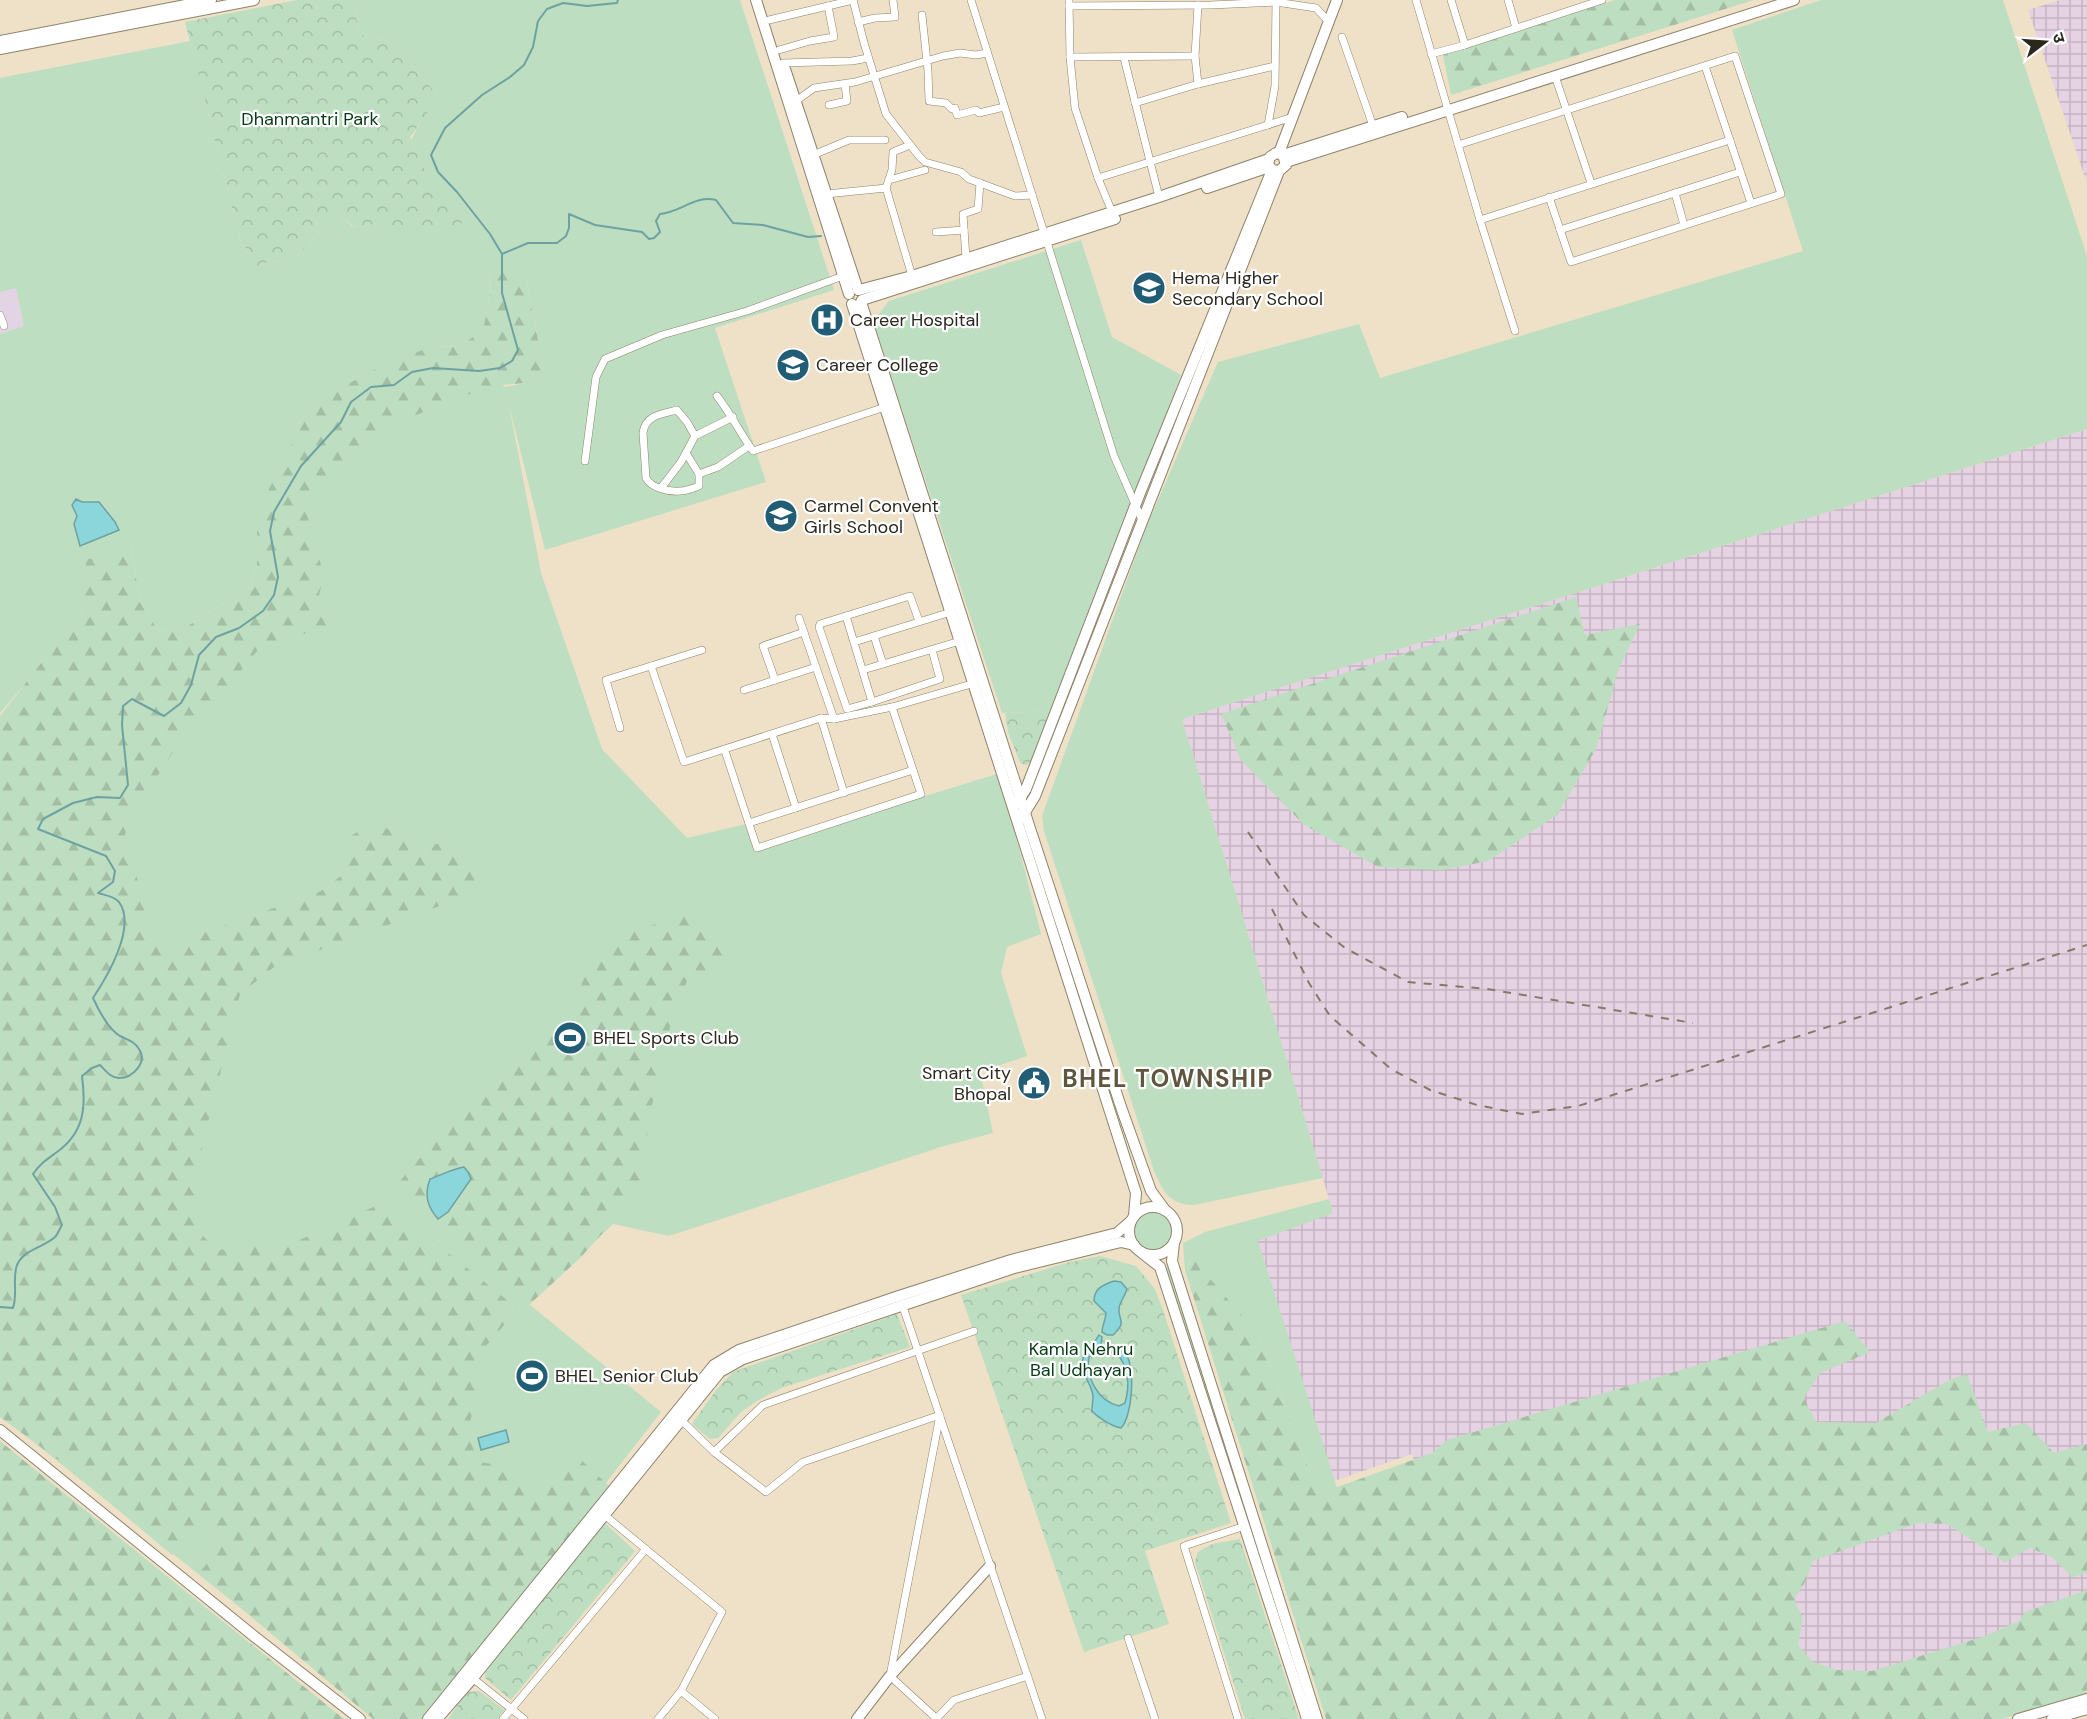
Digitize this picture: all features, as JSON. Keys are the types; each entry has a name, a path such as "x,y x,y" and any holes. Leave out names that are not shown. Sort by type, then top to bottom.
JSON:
{"main road":[{"path":"0,49 163,14 211,0"},
{"path":"0,41 254,0"},
{"path":"756,0 843,276 857,297 885,407 940,564 960,641 978,682"},
{"path":"763,0 993,727 1025,813 1151,1191 1176,1221 1177,1234 1172,1261 1307,1719"},
{"path":"857,297 966,259 1046,238 1112,212 1159,197 1272,167 1285,168 1283,157 1294,116 1336,0"},
{"path":"1017,824 1035,795 1142,520 1272,167 1272,154 1283,157 1446,107 1771,0"},
{"path":"1283,157 1373,126 1555,76 1794,0"},
{"path":"857,297 1272,167"},
{"path":"1013,810 1026,789 1272,167"},
{"path":"993,727 1017,824 1136,1192 1129,1230 1138,1249 1160,1267 1250,1524 1268,1558 1317,1719"},
{"path":"437,1719 469,1676 678,1417 720,1372 743,1359 901,1301 1014,1268 1117,1233 1145,1208 1159,1207 1165,1210"},
{"path":"1072,1249 1122,1242 1156,1255 1163,1253 1174,1243"},
{"path":"0,1430 360,1719"},
{"path":"857,1719 890,1676 990,1566"},
{"path":"428,1719 469,1676"},
{"path":"2054,1716 2087,1699"},
{"path":"2018,1719 2054,1716 2087,1709"}],"street":[{"path":"770,20 853,0 886,114 925,162 961,171 969,178 1015,196 1032,195"},
{"path":"858,21 895,17 893,0"},
{"path":"971,0 1114,456 1142,520"},
{"path":"1316,0 1316,8"},
{"path":"1416,0 1446,107 1515,331"},
{"path":"1451,0 1465,45"},
{"path":"1508,0 1516,28"},
{"path":"1431,54 1516,28 1581,3 1602,0"},
{"path":"1268,125 1275,86 1276,1"},
{"path":"1112,212 1075,108 1070,57 1069,3 1170,2 1198,5 1276,1 1316,8 1329,22"},
{"path":"1198,5 1195,56 1198,84"},
{"path":"779,50 834,37 828,6"},
{"path":"922,15 928,101 946,103 955,109 957,115 1004,107"},
{"path":"1342,37 1373,126"},
{"path":"796,101 814,88 875,77 960,53 976,55 987,53"},
{"path":"1070,57 1195,56"},
{"path":"1458,145 1735,56 1781,194 1570,261 1549,197"},
{"path":"1124,57 1159,197"},
{"path":"783,63 852,61 868,58"},
{"path":"1136,103 1198,84 1275,66"},
{"path":"1705,66 1751,203"},
{"path":"1555,76 1591,183"},
{"path":"829,105 847,101 845,84"},
{"path":"1098,178 1294,116"},
{"path":"813,155 849,140 885,140"},
{"path":"1480,220 1730,140"},
{"path":"910,145 893,152 892,170 886,188 912,276"},
{"path":"889,180 925,170"},
{"path":"1560,230 1740,172"},
{"path":"966,259 963,214 978,209 980,183"},
{"path":"826,194 886,188"},
{"path":"1675,193 1684,225"},
{"path":"936,232 964,230"},
{"path":"585,462 596,377 605,359 662,335 747,311 843,276"},
{"path":"0,315 4,326"},
{"path":"717,396 733,417 753,451 885,407"},
{"path":"686,453 699,474 699,486 680,491 649,484 646,478 644,427 651,417 677,410 695,436"},
{"path":"661,488 695,436 733,417"},
{"path":"699,474 718,467 749,446"},
{"path":"919,621 910,596 823,623 819,627 847,709 940,679 932,650"},
{"path":"854,642 951,612"},
{"path":"846,616 872,702"},
{"path":"799,618 834,719"},
{"path":"775,680 763,646 804,632"},
{"path":"874,636 883,664"},
{"path":"863,670 960,641"},
{"path":"620,728 606,680 702,650"},
{"path":"651,666 684,762 725,751 821,718 834,719 892,707 978,682"},
{"path":"744,690 816,667"},
{"path":"725,751 757,848 921,794 892,707"},
{"path":"821,718 844,793"},
{"path":"772,735 796,808"},
{"path":"749,824 913,770"},
{"path":"901,1301 1042,1719"},
{"path":"714,1452 763,1406 974,1331"},
{"path":"678,1417 714,1452 766,1492 803,1462 940,1415"},
{"path":"940,1415 890,1676 936,1719 954,1700 1028,1676"},
{"path":"601,1512 722,1612 681,1691 658,1719"},
{"path":"1238,1719 1184,1546 1250,1524"},
{"path":"503,1719 646,1549"},
{"path":"1128,1638 1155,1719"},
{"path":"469,1676 524,1719"},
{"path":"681,1691 714,1719"}],"shaded area":[{"path":"2060,0 2087,0 2087,183 2028,10"},
{"path":"16,287 24,326 0,334 0,292"},
{"path":"2087,429 2087,1619 1770,1719 1497,1719 1412,1454 1334,1481 1257,1240 1333,1212 1182,719"}],"green space":[{"name":"Dhanmantri Park","path":"297,0 353,0 359,34 389,41 436,93 428,111 410,138 423,167 465,219 455,230 394,235 371,224 354,227 337,213 294,260 268,262 253,269 247,249 241,243 185,22"},
{"name":"BHEL Sports Club","path":"353,0 740,0 834,290 715,328 766,482 545,550 509,405 541,573 602,749 687,838 746,824 753,849 1000,773 1041,934 1007,947 1001,973 1027,1056 980,1072 993,1133 944,1146 669,1236 613,1224 529,1304 661,1412 422,1719 379,1719 0,1415 89,830 285,603 282,519 380,396 495,379 505,387 525,383 551,361 538,340 524,268 489,269 491,291 483,330 460,346 431,347 257,512 257,566 251,586 186,627 159,632 140,602 131,545 41,665 0,713 0,334 24,326 16,288 0,292 0,78 190,41 241,243 247,249 253,269 268,262 294,260 337,213 353,227 371,224 394,235 465,219 423,167 411,140 436,93 389,41 359,34"},
{"path":"1615,0 1754,0 1451,95 1443,55"},
{"path":"1821,0 2003,0 2087,256 2087,429 1182,719 1323,1178 1194,1205 1173,1200 1164,1191 1154,1171 1044,831 1042,816 1145,530 1218,362 1359,324 1380,378 1803,251 1732,30"},
{"path":"1081,240 1112,337 1181,375 1054,711 1002,713 874,324 875,319 889,301"},
{"path":"489,268 524,268 538,340 551,361 546,372 525,383 490,386 383,428 307,509 322,575 316,603 332,624 258,650 173,752 142,800 125,834 154,940 167,946 321,891 342,875 347,838 377,821 414,849 459,839 483,890 274,967 240,994 194,1188 203,1236 217,1250 295,1242 380,1204 395,1210 518,1309 486,1346 468,1433 478,1462 524,1468 535,1487 544,1486 578,1457 609,1486 422,1719 373,1719 199,1573 225,1542 203,1521 172,1555 61,1462 0,1417 0,716 84,608 86,560 131,545 140,602 159,632 186,627 251,586 257,566 257,512 304,422 337,390 389,362 431,347 460,346 483,330 491,291"},
{"path":"1576,597 1585,635 1640,624 1619,668 1596,749 1557,815 1488,861 1442,870 1378,867 1303,824 1241,760 1221,714"},
{"path":"1048,711 1050,714 1031,762 1026,765 1020,763 1008,732 1005,713"},
{"path":"701,912 728,966 689,975 669,1031 649,1118 641,1191 580,1258 529,1305 410,1209 399,1195 396,1186 416,1162 514,1067 556,1031 578,993 597,948 612,936"},
{"path":"1329,1199 1333,1213 1258,1241 1337,1488 1318,1494 1258,1334 1191,1259 1185,1270 1183,1243 1205,1232"},
{"path":"1153,1212 1166,1218 1172,1231 1166,1244 1153,1250 1140,1244 1134,1231 1140,1218"},
{"name":"Kamla Nehru Bal Udhayan","path":"1100,1256 1136,1266 1155,1289 1231,1523 1145,1551 1169,1624 1084,1652 961,1295 1070,1262"},
{"path":"1192,1258 1258,1334 1318,1494 1432,1453 1447,1440 1845,1321 1870,1352 1820,1373 1804,1398 1816,1422 1876,1423 1949,1380 1967,1374 1988,1432 2026,1423 2054,1453 2087,1444 2087,1573 2072,1577 2052,1557 2030,1548 2005,1562 1947,1524 1918,1523 1813,1561 1803,1586 1794,1599 1803,1618 1798,1645 1813,1662 1837,1670 1872,1671 1982,1637 2019,1621 2025,1612 2087,1590 2087,1693 2002,1719 1326,1719 1185,1270"},
{"path":"1169,1266 1249,1516 1246,1517 1166,1267"},
{"path":"897,1314 910,1347 784,1387 741,1412 718,1438 710,1439 693,1425 717,1389 733,1372"},
{"path":"0,1441 17,1455 344,1719 0,1719"},
{"path":"604,1522 635,1551 511,1700 485,1678 486,1669"},
{"path":"1240,1539 1299,1719 1245,1719 1195,1562 1198,1552 1212,1544"},
{"path":"479,1691 504,1710 498,1719 448,1719 467,1692"}],"water":[{"path":"76,499 82,502 99,502 119,530 80,546 74,524 77,516 72,505"},
{"path":"464,1167 471,1179 448,1212 438,1219 431,1210 428,1200 427,1190 430,1179"},
{"path":"1114,1281 1121,1282 1127,1289 1119,1308 1120,1327 1113,1335 1107,1335 1102,1332 1106,1313 1094,1301 1094,1297 1100,1288"},
{"path":"1099,1335 1102,1337 1101,1344 1124,1353 1129,1361 1132,1381 1130,1404 1121,1428 1105,1421 1092,1411 1092,1391 1082,1365 1085,1354","holes":["1099,1351 1116,1353 1124,1364 1128,1383 1125,1403 1119,1406 1099,1394 1091,1380 1088,1365 1089,1357"]},
{"path":"506,1430 509,1442 481,1450 478,1438"}],"waterway":[{"path":"0,1307 13,1308 16,1270 20,1260 24,1255 55,1237 62,1225 55,1207 33,1174 66,1144 78,1127 82,1118 84,1098 82,1076 100,1065 113,1077 124,1077 134,1072 142,1059 135,1044 120,1036 108,1024 93,998 106,978 122,938 124,912 119,902 112,897 98,893 113,882 115,871 106,856 38,829 43,819 73,803 97,797 120,798 128,785 122,725 123,706 132,699 164,716 181,703 191,685 199,655 216,637 239,628 263,611 274,595 278,577 270,531 274,512 301,466 341,422 351,402 371,387 394,385 412,372 433,368 479,371 500,368 512,361 518,350 502,293 502,254 490,234 438,172 431,155 445,128 482,95 524,65 533,47 538,21 547,9 563,3 587,6 617,3 618,0"},
{"path":"502,254 528,243 557,243 566,236 569,228 569,214 595,225 642,232 649,239 654,238 660,232 656,221 660,214 708,199 716,200 733,223 763,225 808,237 821,236"}],"railway":[{"path":"1248,832 1304,915 1345,948 1408,982 1487,989 1693,1023"},
{"path":"1272,909 1309,983 1330,1016 1391,1069 1430,1090 1477,1105 1522,1114 1578,1106 2087,945"}],"place":[{"name":"Hema Higher Secondary School","path":"1149,288"},
{"name":"Career Hospital","path":"827,320"},
{"name":"Career College","path":"793,365"},
{"name":"Carmel Convent Girls School","path":"781,516"},
{"name":"BHEL Sports Club","path":"570,1038"},
{"name":"Smart City Bhopal","path":"1034,1083"},
{"name":"BHEL Senior Club","path":"532,1376"}],"district":[{"name":"BHEL TOWNSHIP","path":"1168,1078"}]}
